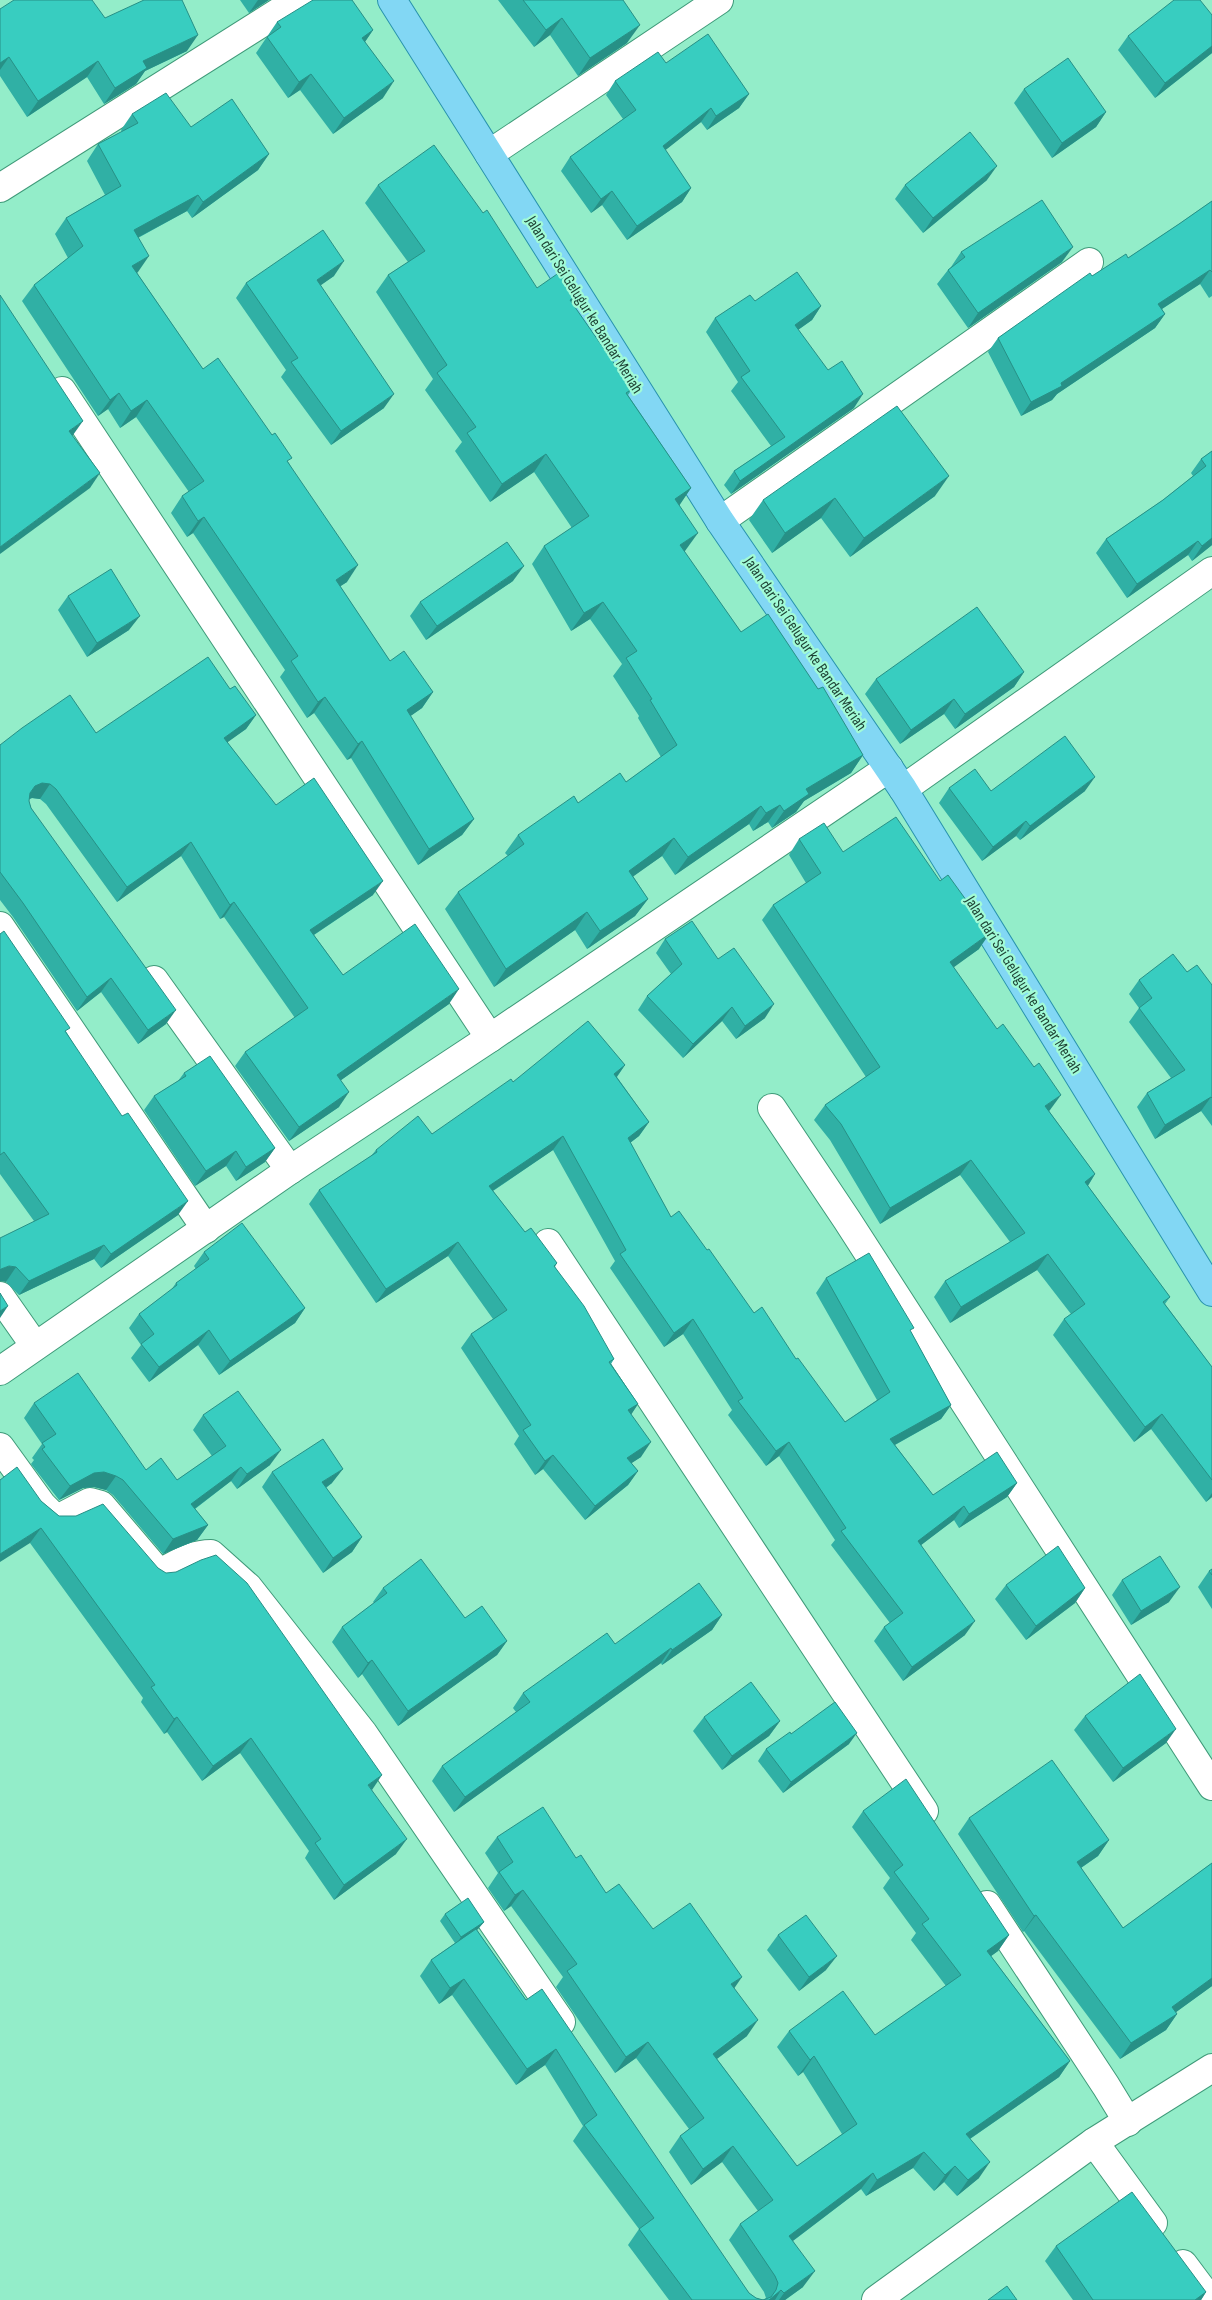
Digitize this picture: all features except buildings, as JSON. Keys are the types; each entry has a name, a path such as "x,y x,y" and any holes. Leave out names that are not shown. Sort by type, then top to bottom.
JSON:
{"main road":[{"name":"Jalan dari Sei Gelugur ke Bandar Meriah","path":"392,0 720,520 896,778 1212,1292"}],"street":[{"path":"0,188 298,0"},
{"path":"490,154 719,0"},
{"path":"720,520 1089,262"},
{"path":"50,371 490,1038"},
{"path":"0,1371 290,1170 490,1038 896,778 1212,571"},
{"path":"0,926 206,1229"},
{"path":"139,959 290,1170"},
{"path":"772,1108 847,1220 1212,1786"},
{"path":"548,1243 937,1830"},
{"path":"0,1296 35,1346"},
{"path":"0,1447 42,1505 54,1517 63,1516 90,1502 101,1505 158,1573 188,1557 211,1554 248,1587 363,1732 577,2045"},
{"path":"975,1887 1128,2122"},
{"path":"876,2300 1094,2142 1212,2068"},
{"path":"1094,2142 1210,2300"}]}
